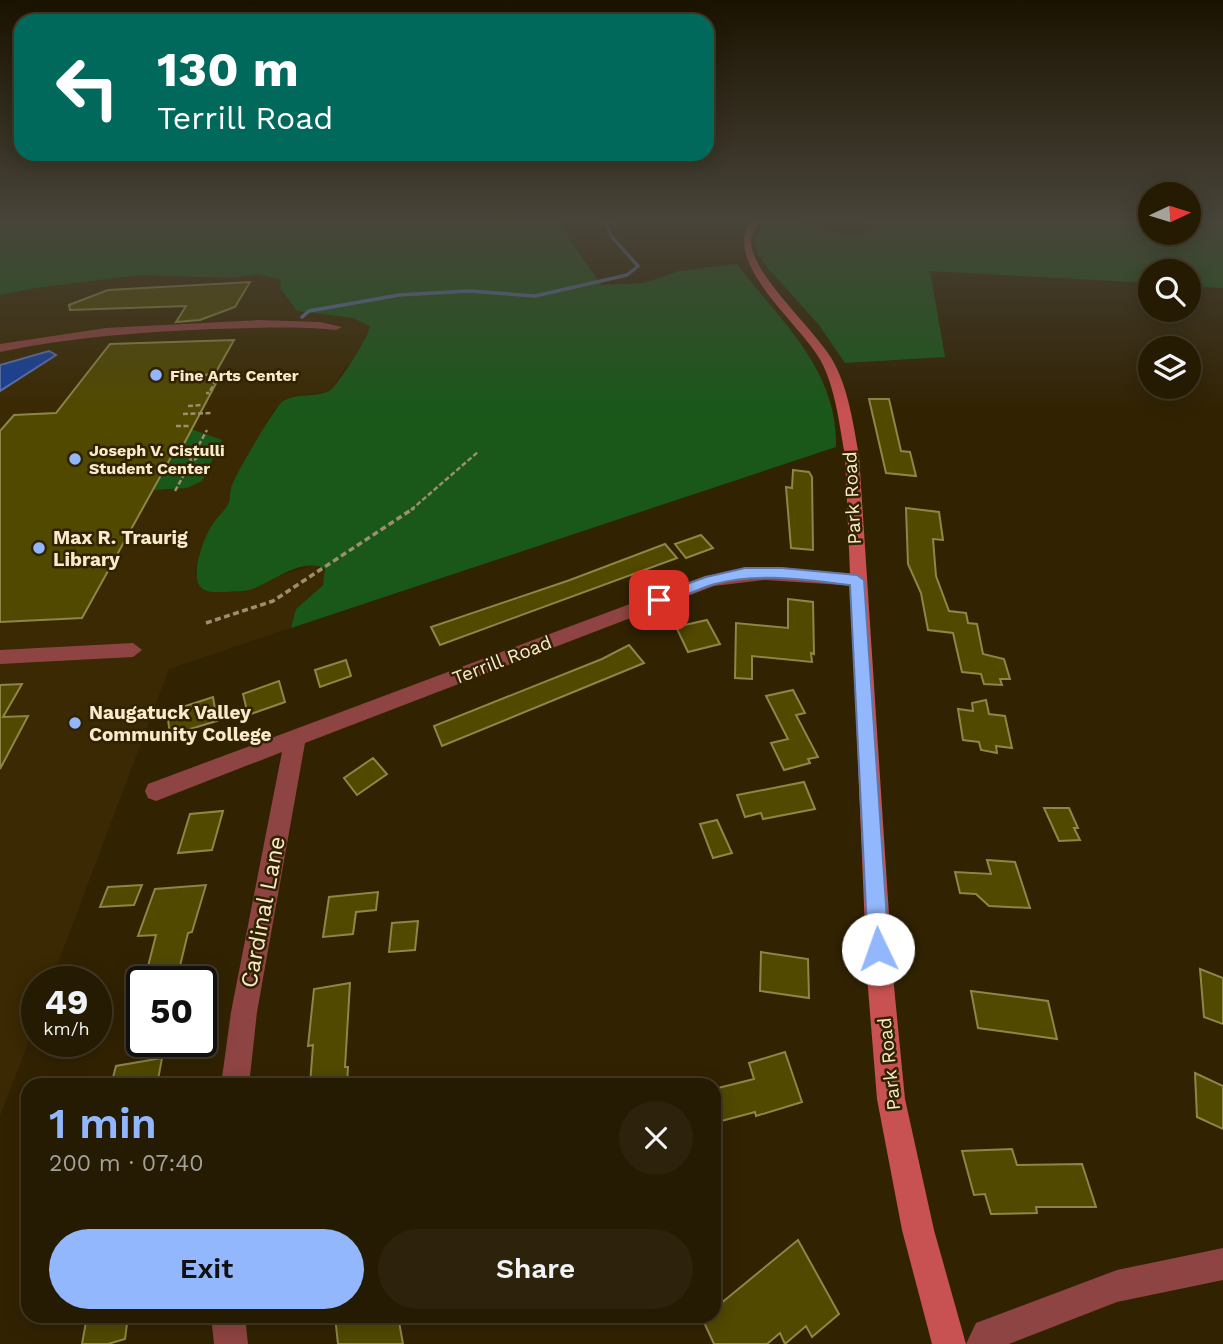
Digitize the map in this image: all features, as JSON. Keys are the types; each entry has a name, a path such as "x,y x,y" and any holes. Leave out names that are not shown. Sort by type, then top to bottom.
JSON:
{"main road":[{"name":"Park Road","path":"771,285 814,340 835,379 852,455 880,976 891,1099 918,1230 949,1344"}],"street":[{"path":"0,348 80,332 122,329 288,323 335,327"},
{"name":"Terrill Road","path":"156,791 711,580 745,573 782,573 857,580"},
{"path":"0,657 133,650"},
{"name":"Cardinal Lane","path":"236,1078 244,1012 295,740"},
{"path":"983,1344 988,1335 1116,1286 1223,1264"},
{"path":"229,1323 231,1344"}],"path":[{"path":"203,375 219,374 209,393 206,393"},
{"path":"213,385 218,395"},
{"path":"188,406 202,405"},
{"path":"183,414 211,413"},
{"path":"176,426 191,426"},
{"path":"174,491 192,460 187,457 195,453 208,429"},
{"path":"206,623 273,601 414,508 479,451"}],"shaded area":[{"name":"Naugatuck Valley Community College","path":"61,285 280,285 279,288 292,306 300,312 353,318 368,324 371,330 356,359 344,368 333,388 326,392 292,397 275,409 234,481 227,507 200,551 195,574 205,591 248,590 274,577 314,565 326,571 324,583 296,609 291,628 169,669 57,966 21,966 23,1057 0,1116 0,295"}],"green space":[{"path":"0,285 61,285 35,288 0,295"},
{"path":"280,285 754,285 788,326 817,370 834,419 836,447 291,628 296,609 323,585 325,569 316,566 298,568 251,589 240,591 205,590 199,584 197,576 199,556 211,527 229,502 233,483 278,406 294,397 329,391 339,380 369,331 370,326 353,318 297,311"},
{"path":"783,285 932,285 945,357 845,363 819,325"},
{"path":"1201,285 1223,285 1223,288 1201,287"},
{"path":"191,429 222,440 202,481 187,488 153,490 171,457 177,457"}],"water":[{"path":"49,351 56,355 0,391 0,365"}],"building":[{"path":"248,285 235,307 200,320 176,322 186,306 70,310 69,305 108,290"},
{"path":"234,340 216,372 222,372 177,457 171,457 82,618 0,622 0,431 14,415 56,413 110,344"},
{"path":"869,399 889,399 901,451 910,452 916,476 886,473"},
{"path":"793,470 809,472 812,477 813,550 791,548 786,487 792,488"},
{"path":"906,508 939,512 943,540 933,539 936,576 949,611 966,613 968,623 977,624 983,654 1004,659 1010,679 1000,679 1002,685 984,684 981,674 962,672 953,633 928,630 921,593 908,564"},
{"path":"701,535 713,548 686,558 675,544"},
{"path":"665,544 677,558 440,645 431,627 570,580"},
{"path":"788,599 813,602 812,662 752,656 752,679 735,678 736,623 788,628"},
{"path":"707,620 720,644 688,652 676,627"},
{"path":"629,645 644,663 442,746 434,726 602,659"},
{"path":"346,660 351,676 320,687 315,670"},
{"path":"279,681 285,702 248,715 243,694"},
{"path":"22,684 3,717 28,716 0,769 0,685"},
{"path":"793,690 805,713 796,715 818,757 808,759 810,763 784,770 771,743 788,739 766,696"},
{"path":"213,697 217,721 170,735 167,712"},
{"path":"986,700 989,714 1005,716 1012,748 996,746 997,753 981,750 979,742 963,740 958,709 973,711 972,703"},
{"path":"373,758 387,774 357,795 344,778"},
{"path":"804,782 815,809 763,819 761,813 745,817 737,795"},
{"path":"1044,808 1069,808 1080,840 1059,841"},
{"path":"223,811 212,850 178,853 190,814"},
{"path":"717,820 732,853 713,858 700,824"},
{"path":"987,860 1015,862 1030,908 989,906 976,894 960,893 955,872 991,874"},
{"path":"142,885 134,905 100,907 108,887"},
{"path":"206,885 192,932 188,933 180,966 148,966 156,935 138,936 155,889"},
{"path":"378,892 376,910 356,912 353,934 323,937 329,897"},
{"path":"418,921 415,950 389,952 392,923"},
{"path":"761,952 808,959 809,998 760,991"},
{"path":"1200,969 1223,978 1223,1024 1204,1017"},
{"path":"350,983 345,1067 348,1067 347,1078 311,1078 313,1045 308,1046 314,989"},
{"path":"971,991 1048,1001 1057,1039 978,1028"},
{"path":"785,1052 802,1102 756,1116 755,1112 721,1121 721,1087 754,1079 749,1063"},
{"path":"162,1058 158,1078 113,1078 116,1066"},
{"path":"1195,1073 1223,1086 1223,1129 1197,1117"},
{"path":"1012,1149 1017,1165 1082,1164 1096,1207 1036,1207 1037,1213 991,1214 985,1194 974,1195 962,1151"},
{"path":"798,1240 839,1314 812,1337 806,1326 785,1344 780,1333 767,1344 714,1344 704,1323 721,1323 721,1303"},
{"path":"86,1323 127,1323 125,1339 108,1344 82,1344"},
{"path":"336,1323 399,1323 403,1344 338,1344"}],"waterway":[{"path":"302,317 309,311 399,295 469,291 535,296 584,285"}],"place":[{"name":"Fine Arts Center","path":"156,375"},
{"name":"Joseph V. Cistulli Student Center","path":"75,459"},
{"name":"Max R. Traurig Library","path":"39,548"},
{"name":"Naugatuck Valley Community College","path":"75,723"}],"route":[{"path":"659,600 711,580 745,573 782,573 857,580 878,949"}]}
